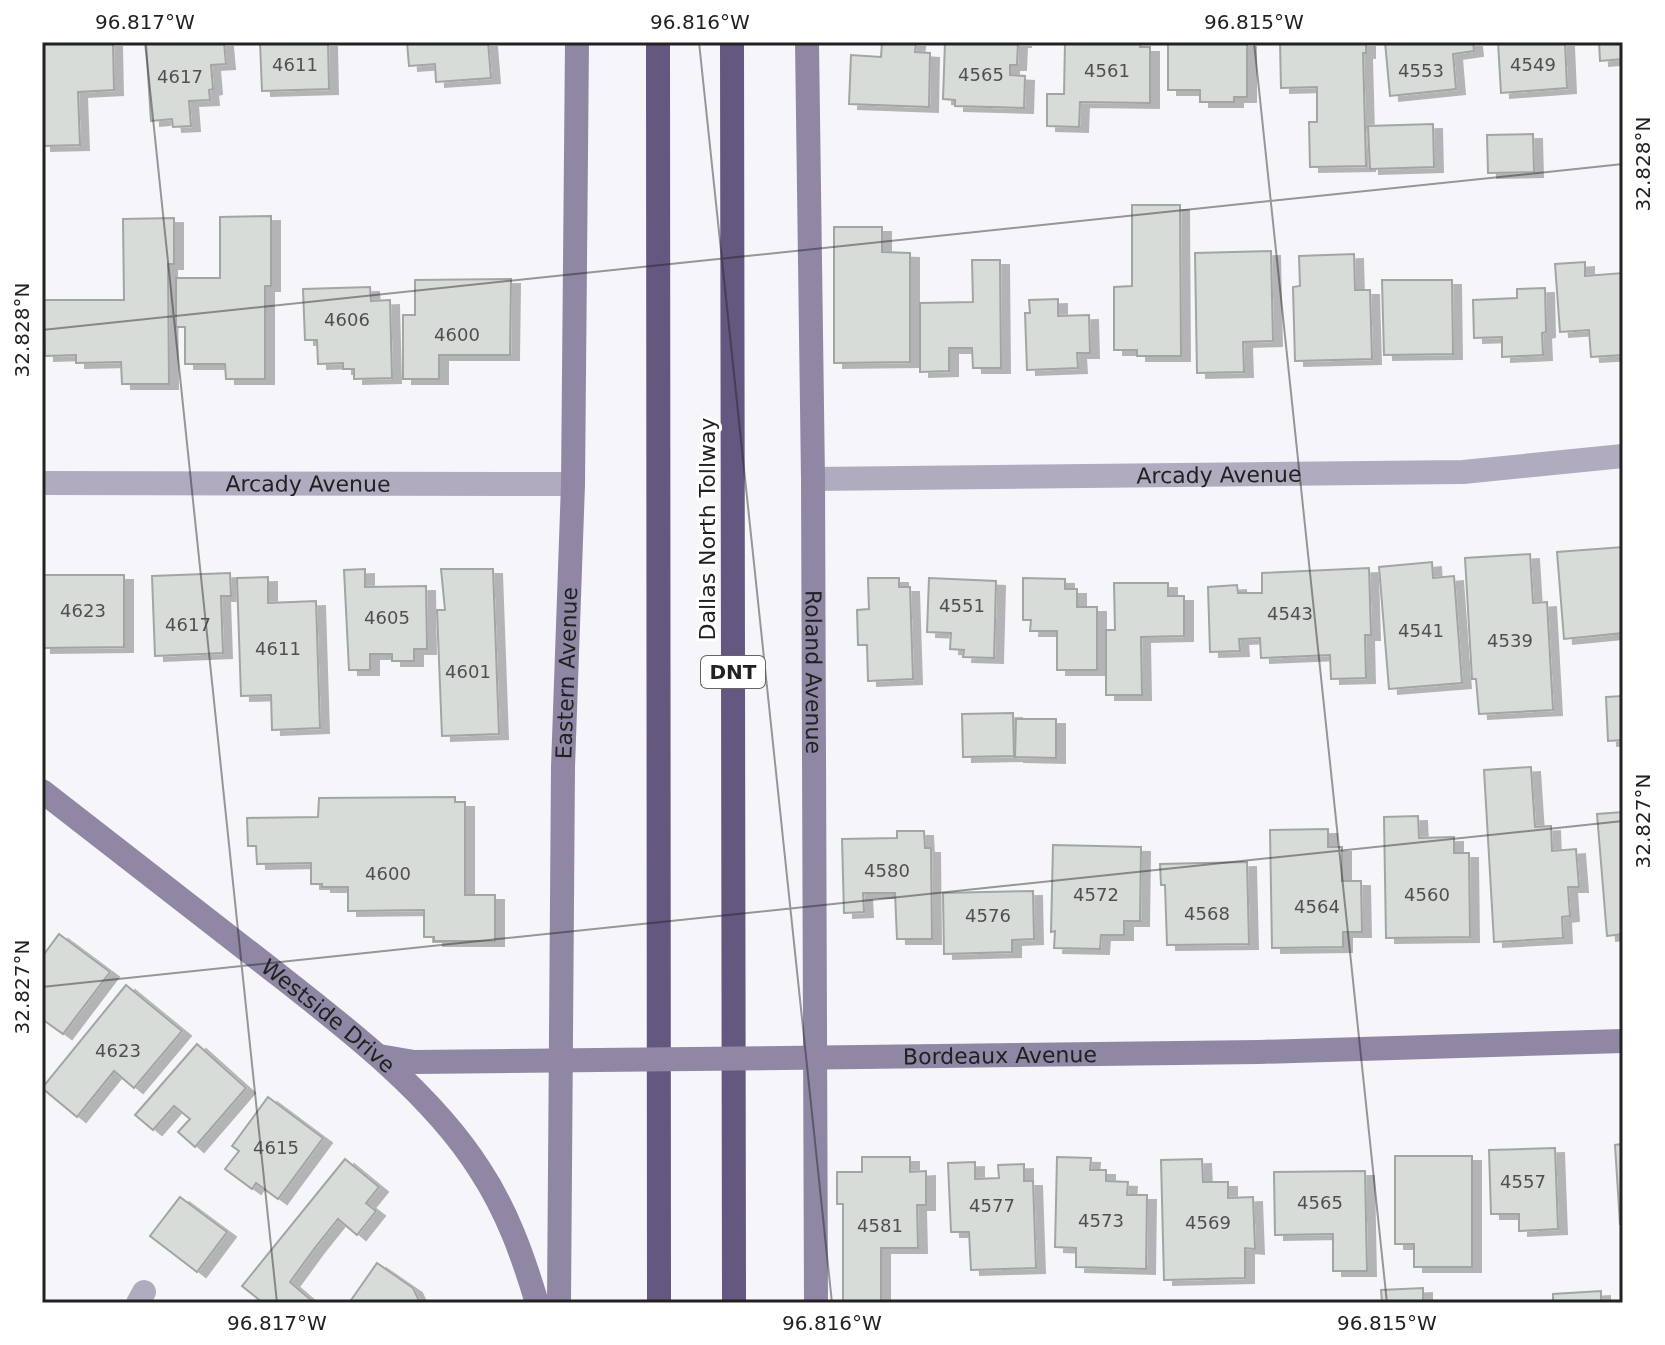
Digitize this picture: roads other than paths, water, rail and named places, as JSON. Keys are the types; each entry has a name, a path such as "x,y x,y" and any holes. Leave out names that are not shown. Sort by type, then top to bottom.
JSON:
{"highway":[{"path":"658,42 659,1303"},
{"name":"Dallas North Tollway","path":"732,42 734,1303"}],"street":[{"name":"Eastern Avenue","path":"559,1303 563,767 573,484 577,42"},
{"name":"Roland Avenue","path":"807,42 813,479 816,1303"},
{"name":"Arcady Avenue","path":"813,479 1463,472 1623,456"},
{"name":"Arcady Avenue","path":"42,483 573,484"},
{"name":"Westside Drive","path":"42,791 332,1016 379,1056 439,1117 479,1167 504,1211 537,1303"},
{"name":"Bordeaux Avenue","path":"379,1056 414,1062 813,1058 1259,1052 1623,1041"}]}
